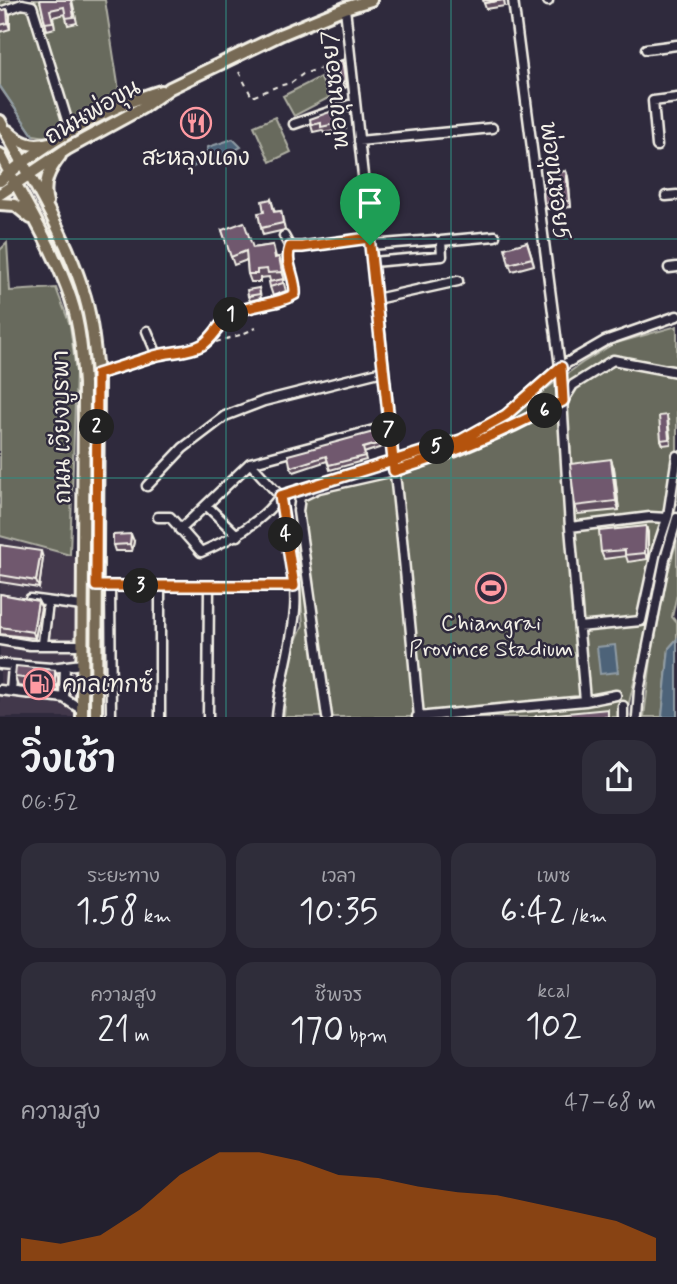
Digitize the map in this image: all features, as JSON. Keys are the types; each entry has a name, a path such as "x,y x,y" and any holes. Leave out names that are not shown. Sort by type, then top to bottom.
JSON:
{"main road":[{"name":"ถนนพ่อขุน","path":"0,194 12,178 63,144 142,108 170,88 282,34 371,0"},
{"name":"ถนนพ่อขุน","path":"63,144 71,133 138,97 170,88"},
{"path":"1,122 23,143 63,144 46,181 44,193 51,215"},
{"name":"ถนน เวียงบูรพา","path":"1,122 67,249 85,297 95,342 96,717"},
{"name":"ถนน เวียงบูรพา","path":"0,155 56,261 72,301 81,344 84,384 82,713"},
{"name":"ถนนพ่อขุน","path":"0,181 12,178"},
{"path":"0,204 15,205 38,224"},
{"path":"82,624 96,624"}],"street":[{"name":"พ่อขุนซอย5","path":"513,0 561,367 570,527 585,701"},
{"path":"0,12 22,2 32,6 71,133"},
{"name":"พ่อขุนซอย7","path":"345,8 418,717"},
{"path":"646,49 677,45"},
{"path":"657,146 653,101 677,98"},
{"path":"294,124 355,103"},
{"path":"359,141 492,128"},
{"path":"666,196 677,195"},
{"path":"97,374 136,364 157,355 191,349 205,343 232,314 285,300 295,294 296,284 287,255 290,247 284,236"},
{"path":"372,262 442,257 441,241 495,236"},
{"path":"290,247 434,240"},
{"path":"376,299 458,281"},
{"path":"158,517 170,517 201,552 238,536 273,506 280,496 461,440 506,415 561,367 605,341 677,316"},
{"path":"147,331 157,355"},
{"path":"327,717 298,502 304,494 455,452 515,426 563,401 573,386 613,360 677,372"},
{"path":"147,486 183,448 225,416 264,401 383,371"},
{"path":"180,530 250,463 389,426"},
{"path":"579,627 640,621 656,551 667,518 677,456"},
{"path":"250,463 280,496 294,586 296,608 278,696 277,717"},
{"path":"205,505 238,536"},
{"path":"570,527 650,517 667,518"},
{"path":"637,717 641,679 665,559 677,518"},
{"path":"96,586 294,586"},
{"path":"110,586 111,717"},
{"path":"160,586 160,717"},
{"path":"208,717 209,586"},
{"path":"14,597 82,606"},
{"path":"43,643 48,603"},
{"path":"0,640 30,645 82,645"},
{"path":"0,664 51,668 82,664"},
{"path":"11,691 13,666"},
{"path":"64,698 65,666"},
{"path":"0,690 64,698 82,713"},
{"path":"418,717 488,714 616,695"},
{"path":"623,706 623,717"}],"path":[{"path":"239,72 252,97 291,83 303,74 351,59"},
{"path":"205,343 232,338 256,328"}],"shaded area":[{"path":"0,536 70,555 79,560 77,717 0,717"}],"green space":[{"path":"0,0 105,0 120,97 47,137 33,135 0,87"},
{"path":"320,77 330,97 294,116 283,96"},
{"path":"275,117 291,152 270,162 254,126"},
{"path":"7,243 10,291 56,288 70,325 76,372 70,555 0,536 0,250"},
{"path":"677,326 677,502 628,707 628,717 284,717 289,656 303,625 294,501 394,466 454,450 486,432 613,344"},
{"path":"677,540 677,594 672,617 677,623 677,639 669,648 662,717 644,717 651,660 667,575"}],"water":[{"path":"233,139 241,147 212,163 209,159 193,167 190,160 199,156 205,157 208,147"},
{"path":"677,639 677,717 662,717 669,648"},
{"path":"615,645 618,672 600,674 597,647"}],"building":[{"path":"40,0 71,0 74,17 66,18 64,7 50,10 53,22 45,23"},
{"path":"7,9 8,23 0,25 0,11"},
{"path":"342,60 345,81 342,82 338,72 324,78 321,69"},
{"path":"341,108 344,122 321,127 321,123 311,125 310,119"},
{"path":"566,171 569,201 544,203 543,188 559,187 558,172"},
{"path":"271,199 274,212 281,211 283,223 261,228 258,213 264,212 262,201"},
{"path":"244,222 253,248 273,245 275,258 279,257 282,272 268,273 267,269 257,270 257,274 248,274 246,251 231,257 222,230"},
{"path":"527,242 532,258 509,264 505,248"},
{"path":"283,279 283,283 270,287 269,282"},
{"path":"259,288 260,294 248,296 247,290"},
{"path":"667,415 669,439 661,440 659,416"},
{"path":"381,430 384,442 363,448 365,456 329,465 326,456 292,467 290,465 288,455"},
{"path":"611,459 616,501 575,506 570,464"},
{"path":"646,526 645,553 625,555 625,550 601,552 599,531"},
{"path":"131,534 130,544 113,545 113,535"},
{"path":"0,545 41,551 36,581 0,575"},
{"path":"0,594 38,601 33,632 0,627"},
{"path":"16,666 55,670 55,682 15,677"},
{"path":"608,709 608,717 535,717 536,716"}],"waterway":[{"path":"0,86 33,135"}],"place":[{"name":"สะหลุงแดง","path":"196,123"},
{"name":"Chiangrai Province Stadium","path":"491,588"},
{"name":"คาลเทกซ์","path":"39,684"}],"route":[{"path":"370,245 369,238 290,247 287,255 296,284 295,294 285,300 232,314 205,343 191,349 157,355 136,364 97,374 96,586 294,586 280,496 393,460 461,440 506,415 561,367 563,401 515,426 455,452 394,471 393,460 370,245"}]}
